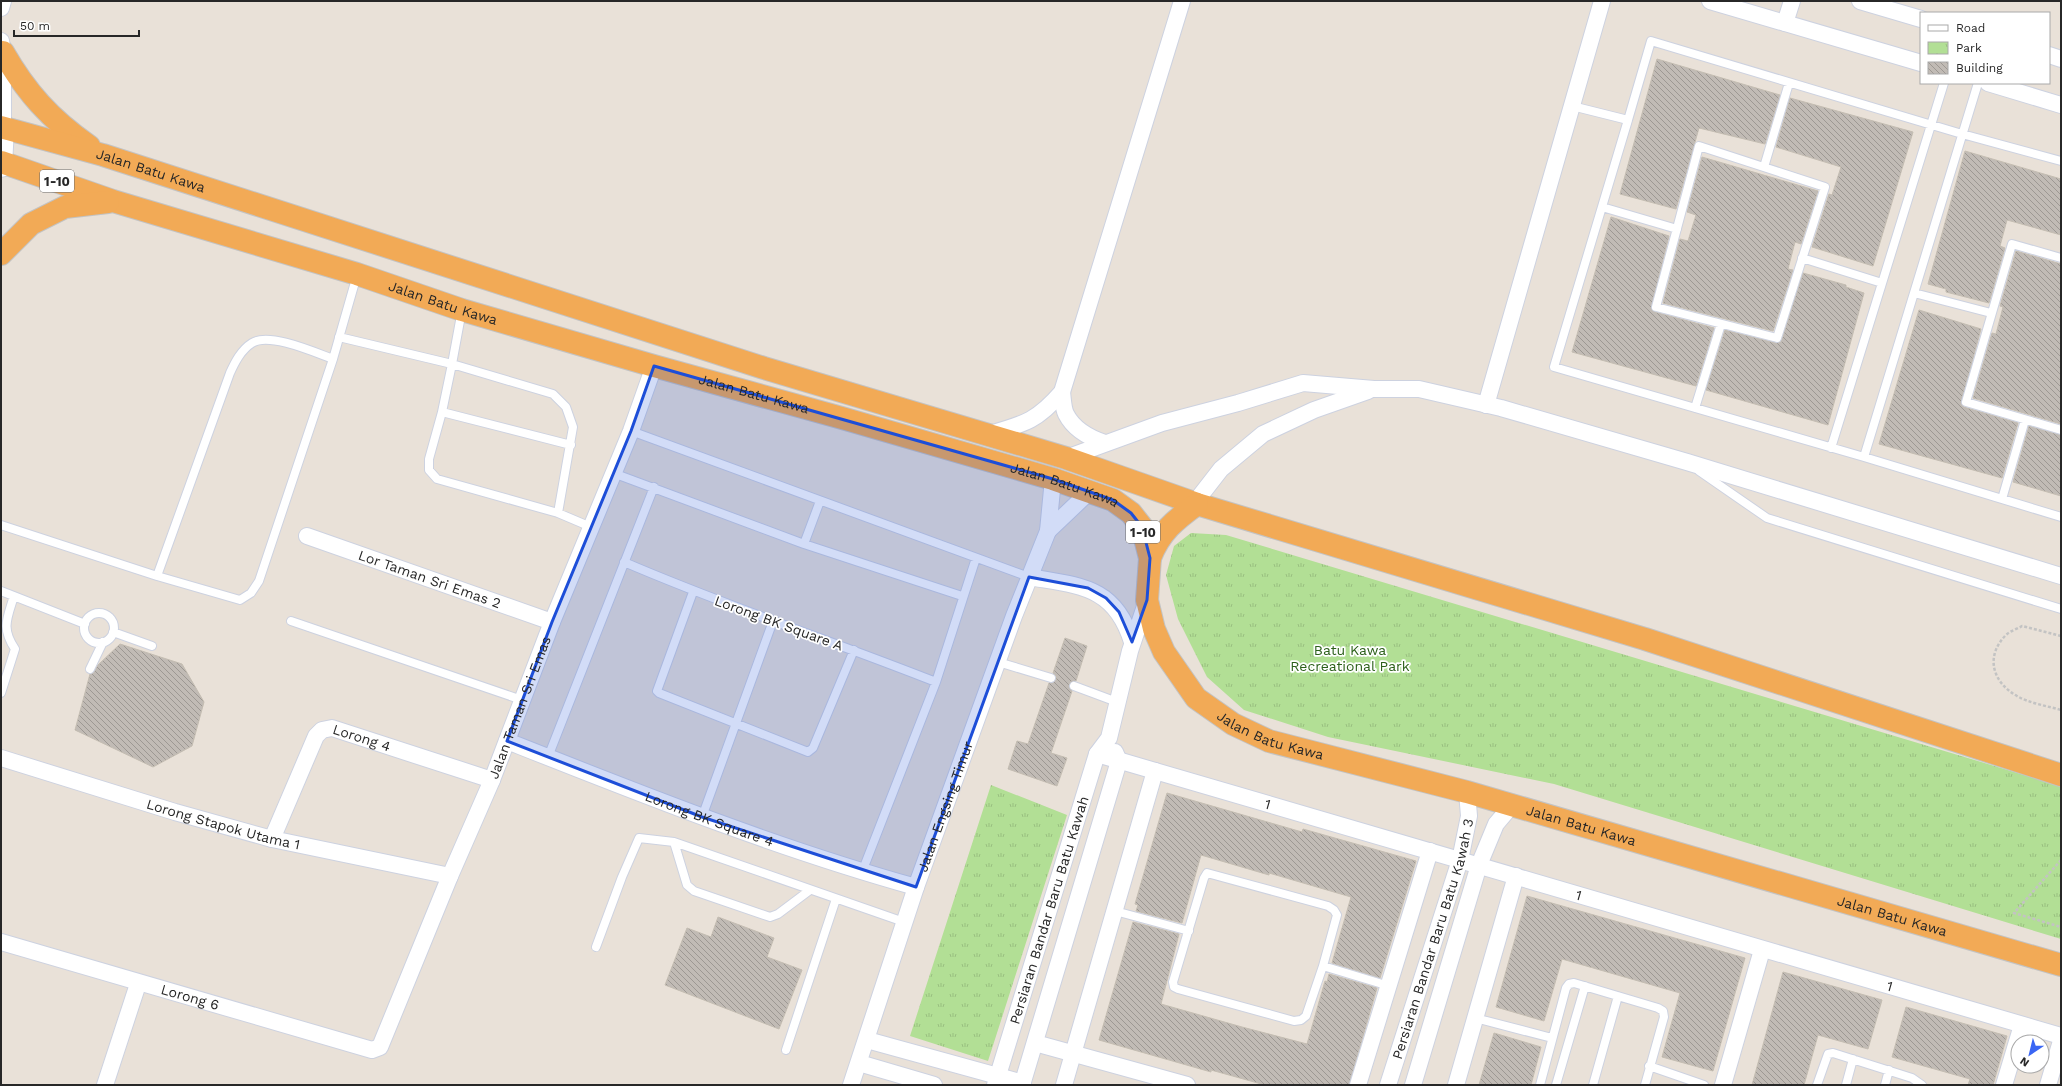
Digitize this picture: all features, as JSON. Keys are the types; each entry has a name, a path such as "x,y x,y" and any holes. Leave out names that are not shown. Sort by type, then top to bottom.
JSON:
{"highway":[{"path":"2,46 18,77 40,105 71,134 103,155"},
{"name":"Jalan Batu Kawa","path":"2,127 103,155 756,365 1066,458 1197,504 1645,639 2061,776"},
{"name":"Jalan Batu Kawa","path":"1,162 113,201 357,274 462,310 1053,479 1113,500 1131,513 1142,527 1150,558 1147,600 1154,629 1164,652 1175,671 1196,698 1233,724 1269,741 1467,792 2061,965"},
{"path":"1,254 31,224 65,207 113,201"},
{"path":"1150,558 1156,541 1169,526 1197,504"}],"main road":[{"path":"1,166 2,127"}],"street":[{"path":"1,8 3,1"},
{"path":"986,434 1023,425 1046,411 1062,392 1182,1"},
{"path":"1486,405 1602,1"},
{"path":"1710,1 1920,63"},
{"path":"1785,23 1792,1"},
{"path":"1860,1 1920,19"},
{"path":"2,46 2,127"},
{"path":"2050,55 2061,59"},
{"path":"1991,84 2061,105"},
{"name":"Jalan Taman Sri Emas","path":"380,1047 450,876 492,780 552,622 631,431 654,366"},
{"path":"1066,458 1162,422 1238,403 1303,383 1374,389 1419,389 1486,405 1687,462 2061,576"},
{"path":"1197,504 1200,496 1221,469 1263,434 1314,410 1374,389"},
{"path":"1062,392 1066,414 1087,437 1105,443"},
{"name":"Jalan Engsing Timur","path":"851,1085 916,887 1029,577 1048,531 1053,479"},
{"name":"Jalan Engsing Timur","path":"1048,531 1089,492"},
{"name":"Lor Taman Sri Emas 2","path":"308,536 552,622"},
{"path":"1029,577 1088,588 1106,598 1119,612 1127,625 1132,642"},
{"name":"Persiaran Bandar Baru Batu Kawah","path":"996,1080 1097,754 1109,738 1132,642 1147,600"},
{"name":"Lorong 4","path":"272,839 316,736 322,730 332,728 492,780"},
{"path":"1109,738 1120,761"},
{"name":"Lorong BK Square 4","path":"507,741 702,817 862,872 916,887"},
{"name":"1","path":"1097,754 1479,865 1762,950 2061,1036"},
{"name":"Lorong Stapok Utama 1","path":"1,758 175,812 272,839 450,876"},
{"name":"Persiaran Bandar Baru Batu Kawah","path":"1022,1084 1120,761"},
{"path":"1064,1085 1156,771"},
{"name":"Persiaran Bandar Baru Batu Kawah 3","path":"1388,1085 1460,860 1469,816 1467,792"},
{"name":"Persiaran Bandar Baru Batu Kawah 3","path":"1413,1085 1479,865 1496,824 1512,805"},
{"path":"1358,1085 1430,851"},
{"path":"1456,1085 1516,876"},
{"name":"Lorong 6","path":"1,942 138,984 372,1050 380,1047"},
{"path":"1723,1085 1762,950"},
{"path":"105,1085 138,984"},
{"path":"2004,1085 2022,1025"},
{"path":"867,1040 996,1080 1022,1084"},
{"path":"2048,1085 2061,1041"},
{"path":"1035,1043 1187,1085"},
{"path":"859,1063 934,1085"},
{"path":"2055,1085 2061,1081"}],"lane":[{"path":"2061,161 1931,125 1651,41 1554,367 1864,457 2061,517"},
{"path":"1764,167 1789,82"},
{"path":"1831,448 1944,84"},
{"path":"1864,457 1978,84"},
{"path":"1572,106 1628,120"},
{"path":"1699,146 1825,187 1777,338 1656,308 1677,229 1699,146"},
{"path":"1602,207 1677,229"},
{"path":"2061,258 2012,244 1966,402 2061,430"},
{"path":"1802,258 1882,283"},
{"path":"1,525 157,576 240,600 251,593 260,581 333,358 357,274"},
{"path":"1914,292 1991,313"},
{"path":"462,310 442,412 429,459 429,470 437,479 558,512 591,527"},
{"path":"1695,408 1721,324"},
{"path":"339,337 452,364 553,394 566,407 573,427 558,512"},
{"path":"157,576 230,373 244,350 253,342 267,339 290,344 333,358"},
{"path":"442,412 571,445"},
{"path":"2002,499 2025,420"},
{"path":"631,431 1029,577"},
{"path":"1687,462 1767,518 2061,609"},
{"path":"613,473 804,544 962,596"},
{"path":"548,757 654,487"},
{"path":"804,544 820,501"},
{"path":"862,872 936,682 962,596 976,558"},
{"name":"Lorong BK Square A","path":"624,562 693,592 854,650 936,682"},
{"path":"1,591 85,624"},
{"path":"693,592 657,691 659,694 808,752 810,751 854,650"},
{"path":"1,693 15,649 8,638 5,625 14,596"},
{"path":"94,614 103,614 111,619 114,628 111,637 103,642 94,642 87,637 85,624 94,614"},
{"path":"291,621 522,700"},
{"path":"702,817 737,725 773,621"},
{"path":"113,632 152,646"},
{"path":"90,669 103,642"},
{"path":"998,662 1051,678"},
{"path":"1074,686 1117,702"},
{"path":"596,947 622,877 639,838 674,842 904,922"},
{"path":"674,842 687,885 694,891 770,917 778,914 810,890"},
{"path":"1211,873 1328,906 1334,910 1336,915 1322,966 1306,1016 1301,1020 1294,1021 1199,996 1174,987 1173,982 1204,878 1207,874 1211,873"},
{"path":"786,1050 836,899"},
{"path":"1115,911 1189,931"},
{"path":"1322,966 1389,986"},
{"path":"1540,1085 1566,988 1569,984 1585,986 1658,1008 1663,1011 1664,1017 1649,1066 1645,1085"},
{"path":"1556,1085 1585,986"},
{"path":"1593,1085 1618,996"},
{"path":"1475,1018 1552,1038"},
{"path":"1817,1085 1828,1054 1833,1053 1912,1078 1922,1085"},
{"path":"1846,1085 1853,1059"},
{"path":"1649,1066 1704,1085"},
{"path":"1885,1085 1889,1070"}],"path":[{"path":"2061,636 2022,626 2007,634 1996,647 1992,664 1997,677 2005,688 2018,696 2061,710"},
{"path":"2061,860 2014,913 2061,927"}],"highlighted area":[{"path":"654,366 1053,479 1113,500 1131,513 1142,527 1150,558 1147,600 1132,642 1119,612 1106,598 1088,588 1029,577 916,887 702,817 507,741 552,622 631,431"}],"green space":[{"name":"Batu Kawa Recreational Park","path":"1191,533 1226,535 2061,786 2061,939 1554,784 1328,737 1244,710 1207,677 1178,619 1166,575 1174,546"},
{"path":"991,785 1067,815 988,1061 910,1036"}],"building":[{"path":"1657,59 1780,95 1765,144 1699,128 1676,209 1620,194"},
{"path":"1790,98 1913,132 1873,266 1812,247 1829,194 1832,195 1841,167 1776,147"},
{"path":"1965,151 2061,179 2061,235 2007,220 2000,246 2005,248 1989,303 1946,292 1946,289 1928,284"},
{"path":"1702,157 1818,191 1801,244 1795,242 1788,269 1793,270 1773,331 1663,303 1680,239 1688,241 1696,215 1687,212"},
{"path":"1611,217 1669,236 1651,308 1655,312 1714,328 1696,386 1572,352"},
{"path":"2016,251 2061,264 2061,424 1973,398 1992,333 1996,334 2003,307 2000,306"},
{"path":"1803,273 1846,285 1846,287 1864,293 1828,425 1706,390 1725,330 1776,343 1781,342"},
{"path":"1919,310 1981,329 1961,403 1964,407 2018,423 2002,478 1879,444"},
{"path":"2029,426 2061,435 2061,496 2013,482"},
{"path":"1065,638 1087,646 1076,681 1069,684 1072,691 1051,753 1067,758 1057,786 1008,769 1017,741 1028,744 1049,683 1056,680 1056,676 1053,673"},
{"path":"120,644 182,664 204,702 192,746 153,767 75,730 90,674 93,673 98,665"},
{"path":"1167,793 1302,832 1303,829 1416,861 1380,978 1332,963 1351,897 1269,873 1269,875 1201,855 1182,923 1136,911 1138,905 1135,904"},
{"path":"1527,896 1745,958 1713,1071 1662,1057 1680,993 1562,959 1544,1021 1496,1007"},
{"path":"718,917 774,938 767,957 802,970 779,1029 665,985 687,928 711,937"},
{"path":"1133,922 1179,934 1161,1004 1242,1027 1307,1044 1325,981 1327,982 1329,974 1377,988 1349,1085 1265,1085 1211,1070 1211,1072 1099,1040"},
{"path":"1783,972 1882,1000 1868,1049 1818,1035 1804,1085 1752,1085"},
{"path":"1906,1007 2007,1036 1993,1085 1968,1085 1970,1079 1892,1057"},
{"path":"1494,1033 1541,1047 1531,1085 1479,1085"}]}
